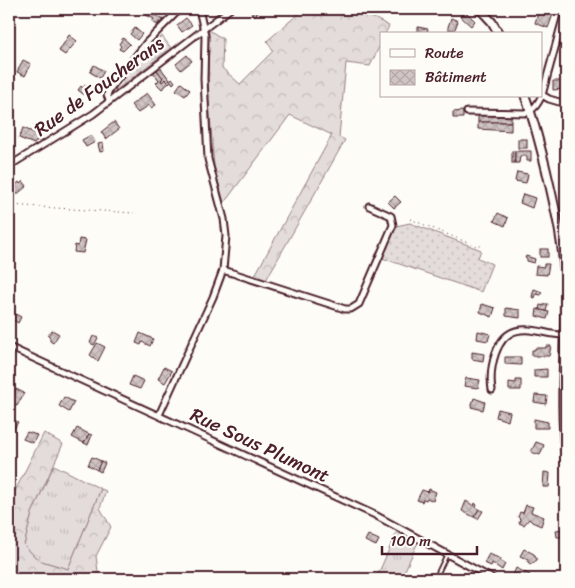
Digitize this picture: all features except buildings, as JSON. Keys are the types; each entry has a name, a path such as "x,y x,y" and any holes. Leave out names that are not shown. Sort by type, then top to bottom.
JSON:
{"main road":[{"path":"480,9 499,32"},
{"path":"526,98 531,111 564,236 565,286 561,393 566,460"}],"street":[{"path":"109,100 107,95 109,90 133,58 180,9"},
{"path":"159,415 203,319 222,270 226,236 224,219 208,159 204,80 205,36 199,9"},
{"name":"Rue de Foucherans","path":"9,166 80,123 230,9"},
{"path":"564,15 542,95 566,104"},
{"path":"542,83 546,79"},
{"path":"467,112 525,113 531,111 541,98"},
{"path":"222,270 345,309 351,309 359,304 393,224 391,216 369,206"},
{"path":"492,390 491,379 497,349 508,334 527,329 563,335"},
{"name":"Rue Sous Plumont","path":"9,347 375,515 493,579"}],"lane":[{"path":"435,579 447,554"}],"path":[{"path":"9,205 134,213"},
{"path":"410,219 476,246 482,246"},
{"path":"9,574 37,579"}],"green space":[{"path":"304,9 357,9 389,26 386,32 380,32 380,45 370,66 346,63 339,137 345,140 266,280 254,277 332,135 290,115 224,203 214,166 208,91 209,30 223,39 222,68 240,84 273,51 267,41"},
{"path":"162,36 171,48 115,91 116,86 156,38 158,40"},
{"path":"410,223 481,250 478,258 492,264 481,292 382,258 396,226"},
{"path":"44,433 63,444 32,513 24,545 38,560 68,569 101,489 106,491 100,508 111,527 96,556 99,579 9,579 9,503"},
{"path":"54,465 101,489 68,569 38,560 24,545 32,513"},
{"path":"397,531 418,542 401,579 376,579"}]}
